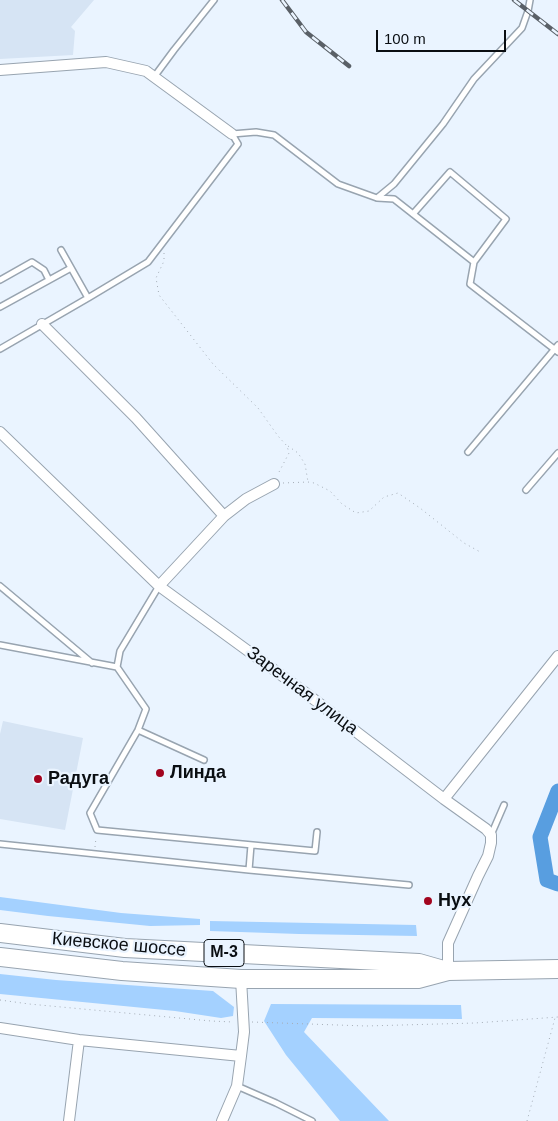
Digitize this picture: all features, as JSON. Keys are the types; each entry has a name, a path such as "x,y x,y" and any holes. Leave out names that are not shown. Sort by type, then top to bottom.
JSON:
{"highway":[{"name":"Киевское шоссе","path":"0,933 125,948 419,963 448,972"},
{"name":"Киевское шоссе","path":"0,957 122,971 241,979 418,979 448,972 558,969"}],"street":[{"path":"0,70 106,62 146,71 232,134"},
{"path":"42,324 136,418 224,516"},
{"name":"Заречная улица","path":"0,432 158,586 303,691 486,829 491,836"},
{"path":"158,586 224,516 246,498 274,484"},
{"path":"444,799 558,656"},
{"path":"448,972 448,943 488,856 491,836"},
{"path":"222,1121 236,1086 241,1056 244,1032 241,979"},
{"path":"0,1028 79,1040 241,1056"},
{"path":"69,1121 79,1040"}],"lane":[{"path":"154,77 214,0"},
{"path":"377,198 394,184 443,124 474,79 522,28 530,0"},
{"path":"0,349 148,262 238,144 232,134 256,132 274,135 338,184 377,198 394,199 474,262"},
{"path":"413,214 450,172 506,219 474,262 470,284 557,349 468,452"},
{"path":"61,250 88,298"},
{"path":"0,280 32,262 44,270 49,280"},
{"path":"0,307 71,268"},
{"path":"526,490 558,453"},
{"path":"0,586 92,663"},
{"path":"158,586 120,651 117,667 146,709 138,730 90,813 97,830 316,851 317,832"},
{"path":"0,645 117,667"},
{"path":"138,730 204,760"},
{"path":"491,836 504,805"},
{"path":"0,844 409,885"},
{"path":"249,870 251,844"},
{"path":"236,1086 312,1121"}],"path":[{"path":"163,243 164,261 156,278 159,295 213,364 258,408 287,446 298,453 305,464 308,482"},
{"path":"287,446 289,453 274,484 308,482 330,492 342,504 356,513 369,510 384,497 398,493 464,543 482,553"},
{"path":"94,854 97,830"},
{"path":"0,1000 192,1020 366,1026 475,1023 557,1017 527,1121"}],"shaded area":[{"path":"0,0 94,0 71,27 75,31 73,55 0,59"},
{"name":"Радуга","path":"3,721 83,738 65,830 0,819 0,734"},
{"path":"0,897 121,913 200,919 200,925 150,926 0,910"},
{"path":"210,921 416,925 417,936 210,931"},
{"path":"0,974 56,980 213,991 234,1007 233,1016 221,1018 175,1011 0,994"},
{"path":"271,1004 461,1005 462,1019 312,1018 304,1032 389,1121 340,1121 286,1055 264,1021"}],"waterway":[{"path":"558,791 540,837 547,880 558,884"}],"railway":[{"path":"282,0 306,32 349,66"},
{"path":"514,0 558,34"}],"place":[{"name":"Линда","path":"160,773"},
{"name":"Радуга","path":"38,779"},
{"name":"Нух","path":"428,901"}]}
